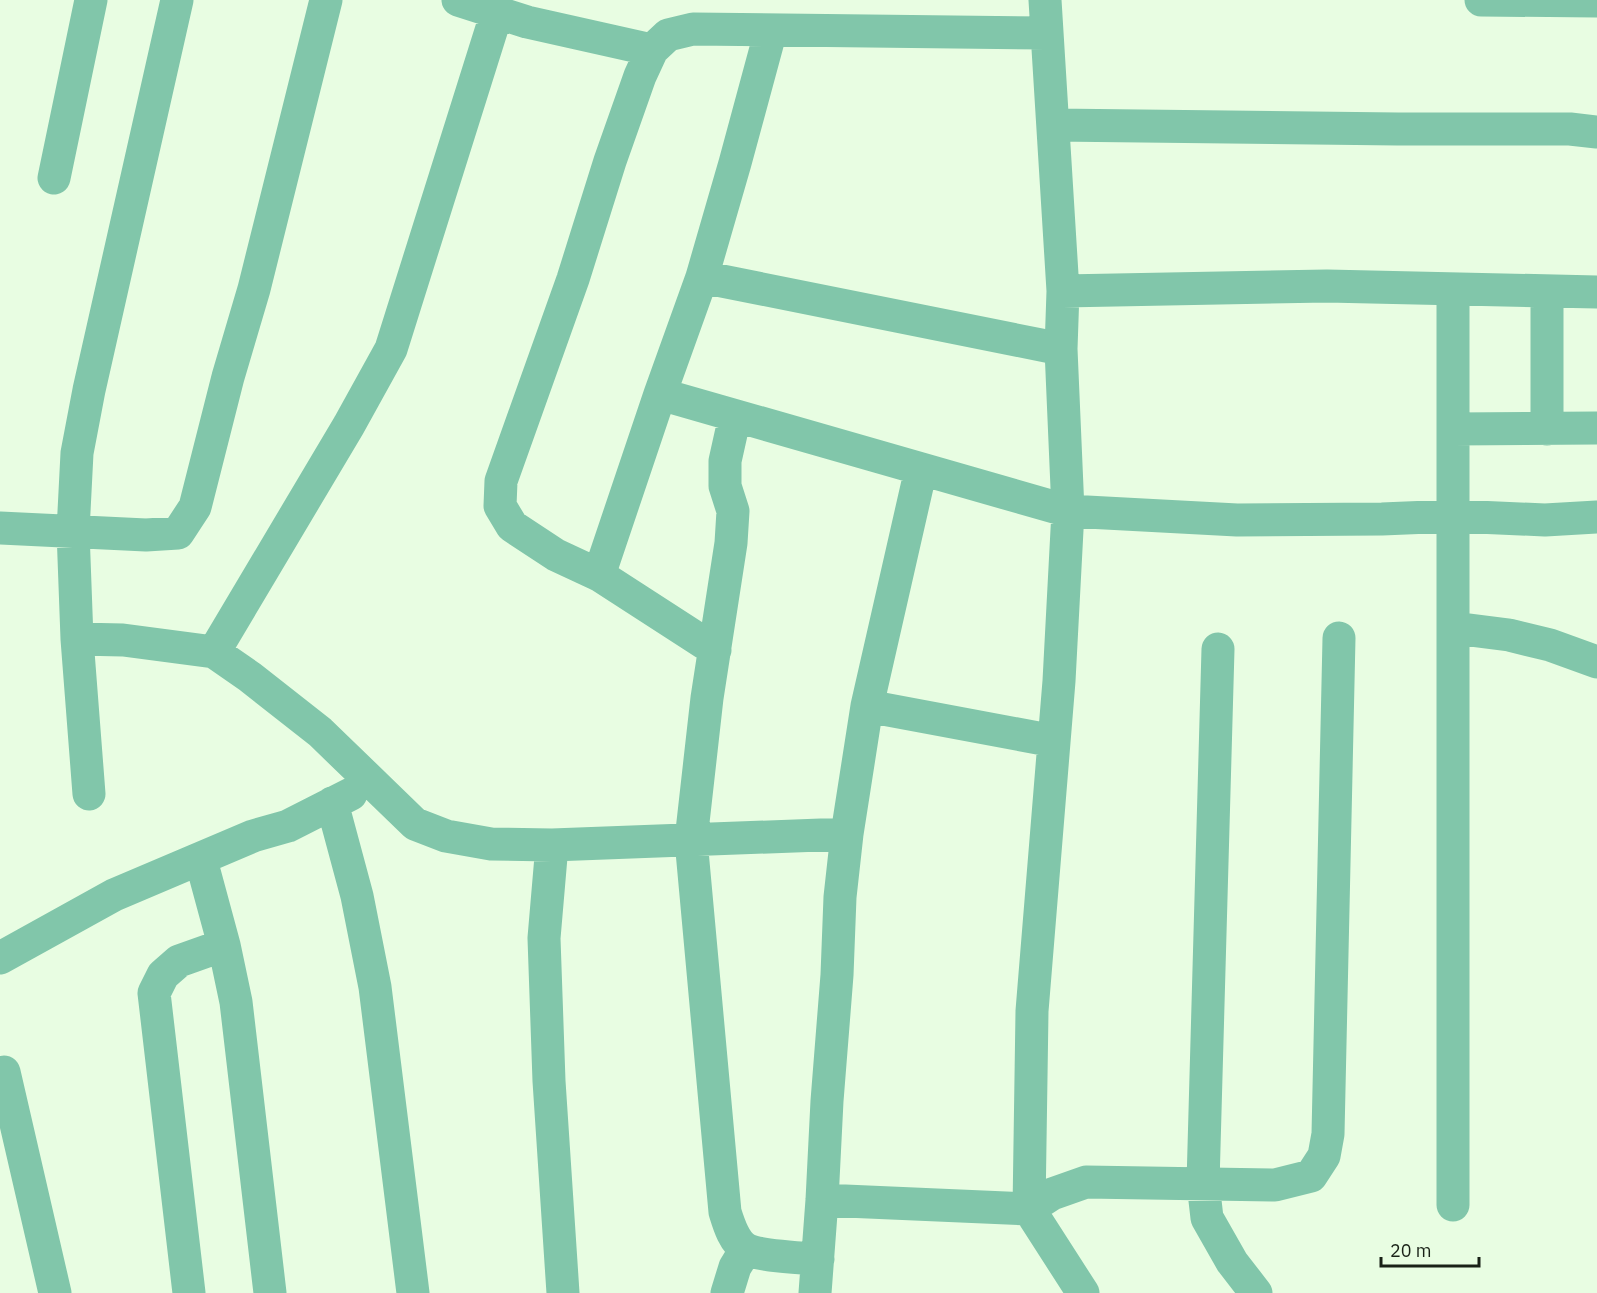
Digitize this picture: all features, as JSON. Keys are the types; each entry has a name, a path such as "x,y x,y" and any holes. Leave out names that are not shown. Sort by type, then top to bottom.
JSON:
{"street":[{"path":"54,178 91,0"},
{"path":"89,794 77,639 73,531 77,453 88,390 177,0"},
{"path":"0,528 146,535 178,533 195,507 228,377 254,289 326,0"},
{"path":"458,0 518,11 651,50"},
{"path":"1045,0 1063,291 1061,349 1068,511 1054,741 1032,1011 1029,1209 1083,1293"},
{"path":"1481,0 1597,1"},
{"path":"214,652 349,425 391,349 518,11"},
{"path":"715,650 599,575 556,555 512,526 500,506 501,481 573,279 639,76 651,50 668,35 693,30 1046,33"},
{"path":"599,575 702,276 771,30"},
{"path":"1054,125 1570,129 1597,132"},
{"path":"702,276 1061,349"},
{"path":"1063,291 1327,286 1597,292"},
{"path":"1453,289 1453,1205"},
{"path":"1547,291 1547,429"},
{"path":"660,394 1068,511 1237,520 1454,516 1545,520 1597,517"},
{"path":"735,416 725,461 725,486 733,511 732,543 707,698 691,840 725,1212 732,1233 746,1249 776,1256 818,1259"},
{"path":"1453,429 1597,428"},
{"path":"815,1293 837,975 840,897 847,834 867,706 921,469"},
{"path":"1454,628 1509,635 1550,645 1597,662"},
{"path":"822,1200 1029,1209 1052,1194 1086,1182 1275,1185 1311,1176 1324,1156 1328,1134 1339,638"},
{"path":"77,639 123,640 214,652 307,721 415,824 446,836 491,844 552,845 847,834"},
{"path":"1218,650 1203,1183 1207,1218 1232,1262 1256,1293"},
{"path":"867,706 1054,741"},
{"path":"0,958 114,895 253,836 288,826 373,782"},
{"path":"332,803 357,896 375,987 413,1293"},
{"path":"552,845 544,938 549,1082 563,1293"},
{"path":"201,860 224,945 236,1002 270,1293"},
{"path":"189,1293 154,993 163,975 179,961 224,945"},
{"path":"4,1072 55,1293"},
{"path":"727,1293 735,1267 746,1249"}]}
